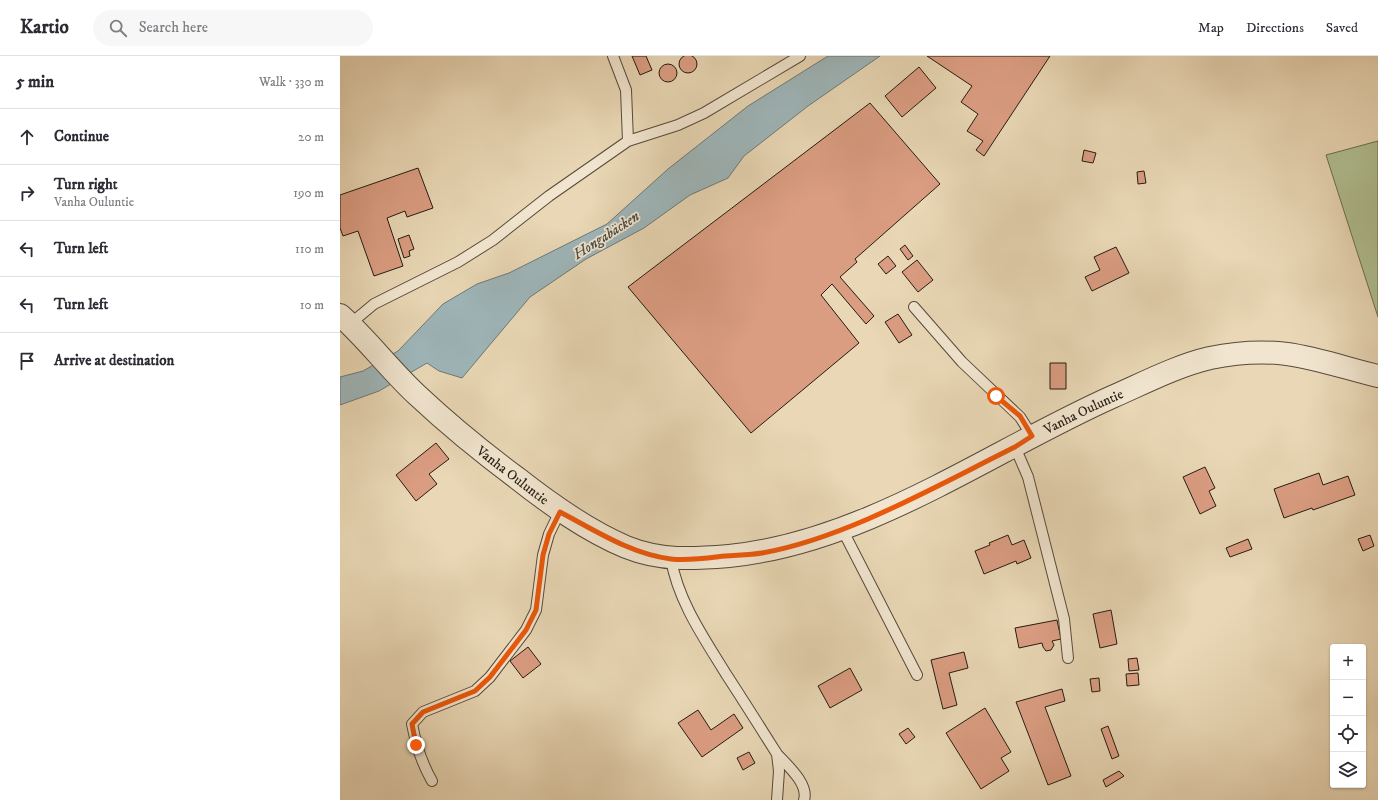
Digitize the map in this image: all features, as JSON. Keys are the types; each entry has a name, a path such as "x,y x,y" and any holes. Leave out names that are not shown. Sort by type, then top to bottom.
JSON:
{"street":[{"name":"Vanha Ouluntie","path":"351,325 416,394 471,443 560,512 625,546 671,559 696,559 762,552 797,544 842,529 885,510 1024,442 1084,410 1174,370 1211,358 1254,353 1286,354 1378,376"}],"lane":[{"path":"613,56 626,90 628,141"},
{"path":"351,325 374,304 458,262 493,240 549,196 628,141 678,125 704,113 800,56"},
{"path":"914,307 962,362 1020,416 1028,477 1064,619 1068,658"},
{"path":"432,781 421,763 412,724 423,712 475,691 490,677 526,630 536,610 543,555 549,534 560,512"},
{"path":"842,529 917,675"},
{"path":"671,559 674,576 681,596 706,642 777,754 803,786 804,800"},
{"path":"777,754 779,771 777,800"}],"green space":[{"path":"1378,141 1378,317 1326,155"}],"water":[{"name":"Hongabäcken","path":"828,56 880,56 808,106 744,156 728,178 690,195 644,228 586,259 530,297 462,378 439,371 427,363 379,391 340,405 340,377 363,371 398,351 443,304 477,284 509,273 607,224 668,169 748,106"}],"building":[{"path":"688,55 694,58 697,64 694,70 688,73 682,70 679,64 682,58"},
{"path":"632,56 646,56 652,70 640,75"},
{"path":"927,56 1050,56 984,156 976,150 983,141 967,131 978,114 961,102 972,86"},
{"path":"668,64 674,67 677,73 674,79 668,82 662,79 659,73 662,67"},
{"path":"919,67 936,88 902,117 885,96"},
{"path":"870,103 940,184 855,259 857,262 840,277 874,316 866,324 832,284 821,295 859,343 751,433 628,287"},
{"path":"1084,150 1096,153 1093,163 1082,161"},
{"path":"418,168 433,208 407,217 405,211 387,218 403,266 374,276 358,231 343,236 340,228 340,195"},
{"path":"1144,171 1146,183 1138,184 1137,172"},
{"path":"409,235 414,249 409,251 410,256 404,258 398,239"},
{"path":"905,245 913,256 908,260 900,249"},
{"path":"1116,247 1129,273 1092,291 1085,277 1100,270 1094,257"},
{"path":"888,256 896,266 886,274 878,264"},
{"path":"917,260 933,280 918,292 902,272"},
{"path":"898,314 912,335 899,343 885,322"},
{"path":"1050,363 1066,363 1066,389 1050,389"},
{"path":"436,443 449,459 429,474 437,484 416,501 396,475"},
{"path":"1205,467 1215,488 1209,491 1216,506 1200,514 1183,477"},
{"path":"1319,473 1323,485 1348,476 1355,495 1313,510 1312,508 1284,518 1274,489"},
{"path":"1008,535 1012,545 1024,540 1031,558 1017,564 1016,561 984,574 975,551"},
{"path":"1370,535 1374,546 1363,551 1358,539"},
{"path":"1248,539 1252,549 1230,557 1226,548"},
{"path":"1111,610 1117,644 1100,648 1093,614"},
{"path":"1057,620 1061,639 1052,641 1054,645 1051,650 1046,651 1042,643 1019,648 1015,628"},
{"path":"528,647 541,664 523,678 510,661"},
{"path":"964,652 968,668 949,673 957,705 943,709 931,660"},
{"path":"1137,658 1139,670 1129,671 1128,659"},
{"path":"850,668 862,690 830,708 818,686"},
{"path":"1138,673 1139,685 1127,686 1126,674"},
{"path":"1099,678 1100,691 1092,692 1090,679"},
{"path":"1062,689 1065,701 1045,707 1071,776 1048,785 1016,702"},
{"path":"985,708 1011,752 1001,758 1009,771 981,789 946,733"},
{"path":"698,710 711,730 734,714 743,728 702,757 678,723"},
{"path":"1108,726 1119,756 1112,759 1101,729"},
{"path":"908,728 915,737 906,744 899,734"},
{"path":"749,752 755,763 743,770 737,758"},
{"path":"1119,771 1124,776 1106,787 1103,780"}],"route":[{"path":"416,745 412,724 423,712 475,691 490,677 526,630 536,610 543,555 549,534 560,512 625,546 671,559 696,559 762,552 797,544 842,529 885,510 1015,447 1032,436 1020,416 996,396"}]}
